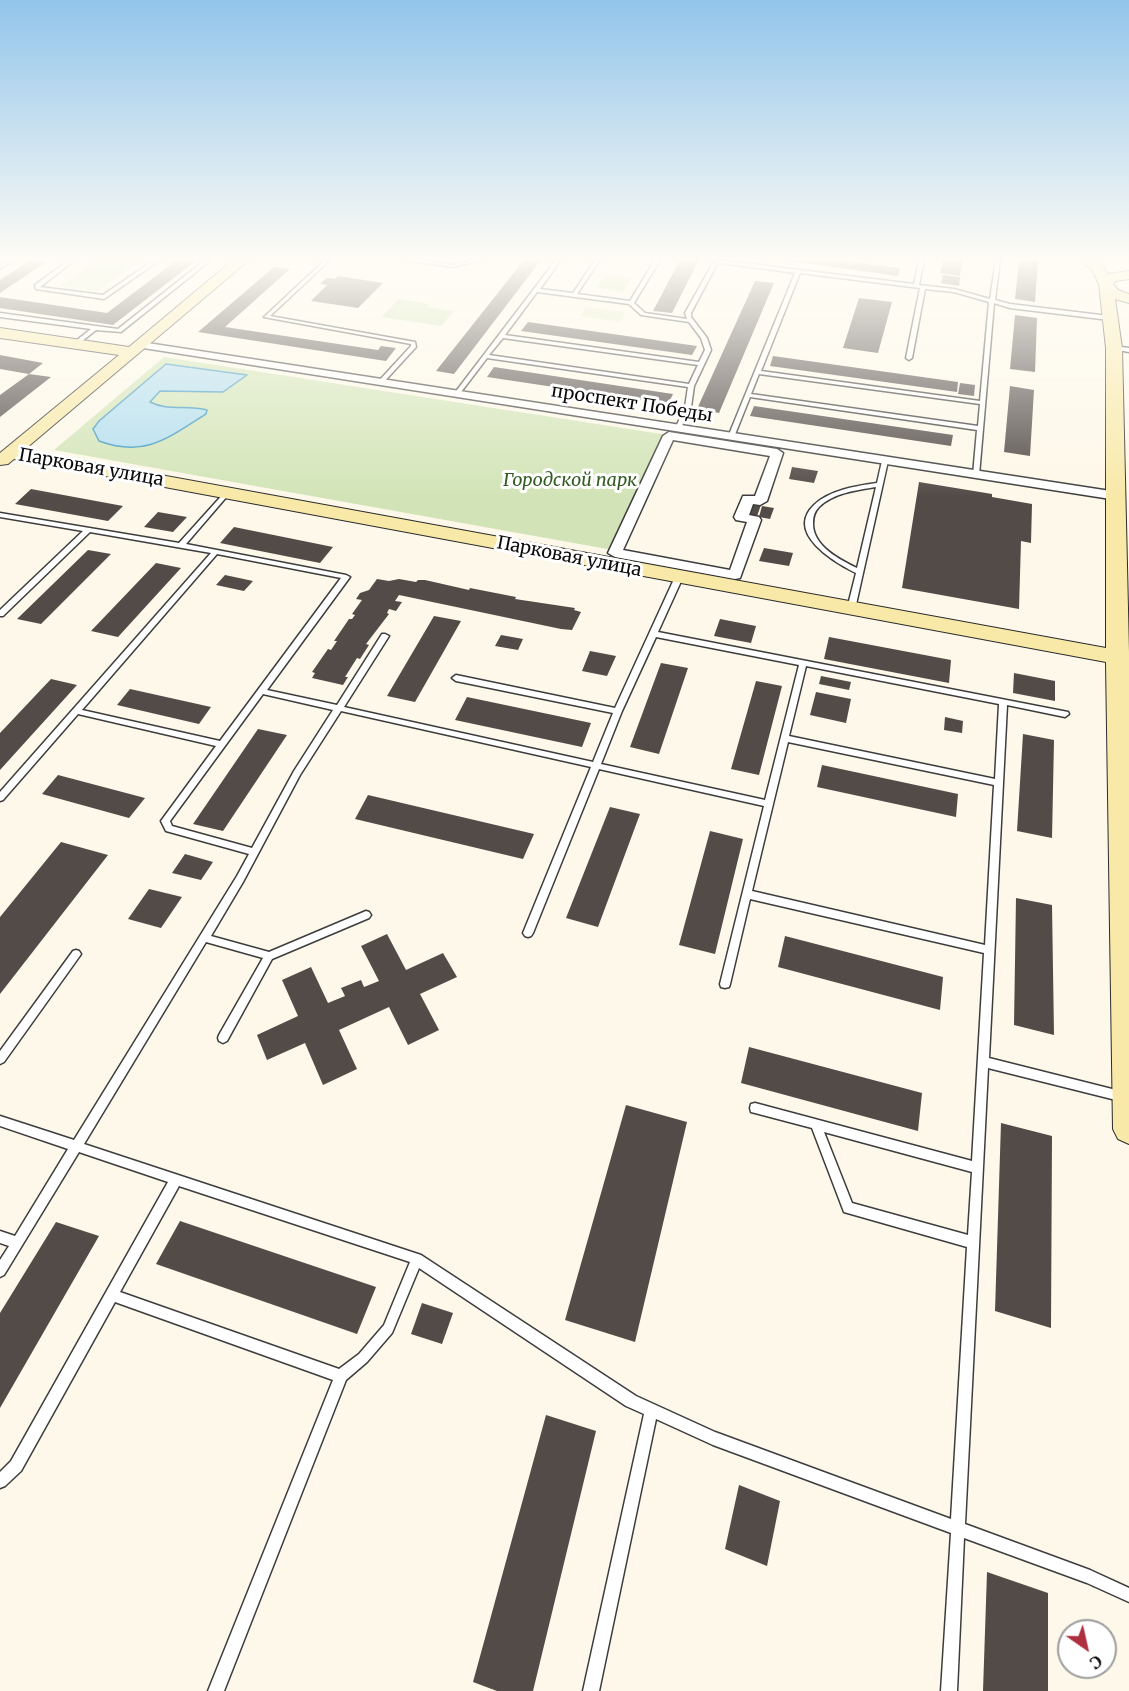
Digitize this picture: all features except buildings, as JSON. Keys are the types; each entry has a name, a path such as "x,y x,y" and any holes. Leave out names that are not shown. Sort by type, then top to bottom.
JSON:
{"street":[{"path":"40,339 75,344 137,348"},
{"path":"3,459 148,339"},
{"name":"проспект Победы","path":"137,348 1117,496"},
{"path":"1119,348 1117,496 1123,658 1129,1129"},
{"path":"669,436 777,453 760,501 748,499 741,518 754,520 735,575 615,553 669,436"},
{"name":"Парковая улица","path":"3,459 227,493 1123,658"}],"lane":[{"path":"75,344 81,339"},
{"path":"380,383 414,346 413,343 389,339"},
{"path":"456,395 500,339"},
{"path":"523,339 701,364"},
{"path":"678,429 688,407 691,386 708,350 704,339"},
{"path":"731,437 771,339"},
{"path":"909,358 912,339"},
{"path":"976,475 988,339"},
{"path":"486,356 691,386"},
{"path":"757,372 982,403"},
{"path":"748,395 979,428"},
{"path":"851,609 885,461"},
{"path":"859,572 837,560 818,544 811,528 811,520 818,504 834,493 879,485"},
{"path":"181,545 227,493"},
{"path":"0,515 181,545 346,576 165,821 169,829 253,852"},
{"path":"0,614 89,529"},
{"path":"0,798 215,552"},
{"path":"528,933 618,711 679,577"},
{"path":"654,634 1065,714"},
{"path":"0,1271 205,938 297,773 384,636"},
{"path":"725,984 803,663"},
{"path":"456,678 618,711"},
{"path":"261,691 769,804"},
{"path":"949,1691 1003,702"},
{"path":"76,711 222,744"},
{"path":"785,738 999,783"},
{"path":"747,894 990,950"},
{"path":"223,1038 269,956 366,915"},
{"path":"205,938 269,956"},
{"path":"0,1059 76,954"},
{"path":"984,1062 1128,1098"},
{"path":"754,1108 978,1168"},
{"path":"0,1121 417,1259 631,1401 651,1411 713,1438 1090,1577 1129,1595"},
{"path":"816,1125 848,1208 974,1243"},
{"path":"0,1481 16,1466 176,1179"},
{"path":"0,1237 18,1243"},
{"path":"216,1691 341,1376 363,1358 388,1329 417,1259"},
{"path":"112,1294 341,1376"},
{"path":"591,1691 651,1411"}],"green space":[{"name":"Городской парк","path":"164,357 668,435 613,550 54,450"}],"water":[{"path":"166,364 247,375 223,392 160,391 150,402 163,406 207,410 206,414 168,438 156,443 130,447 115,446 99,441 93,429 99,421"}]}
